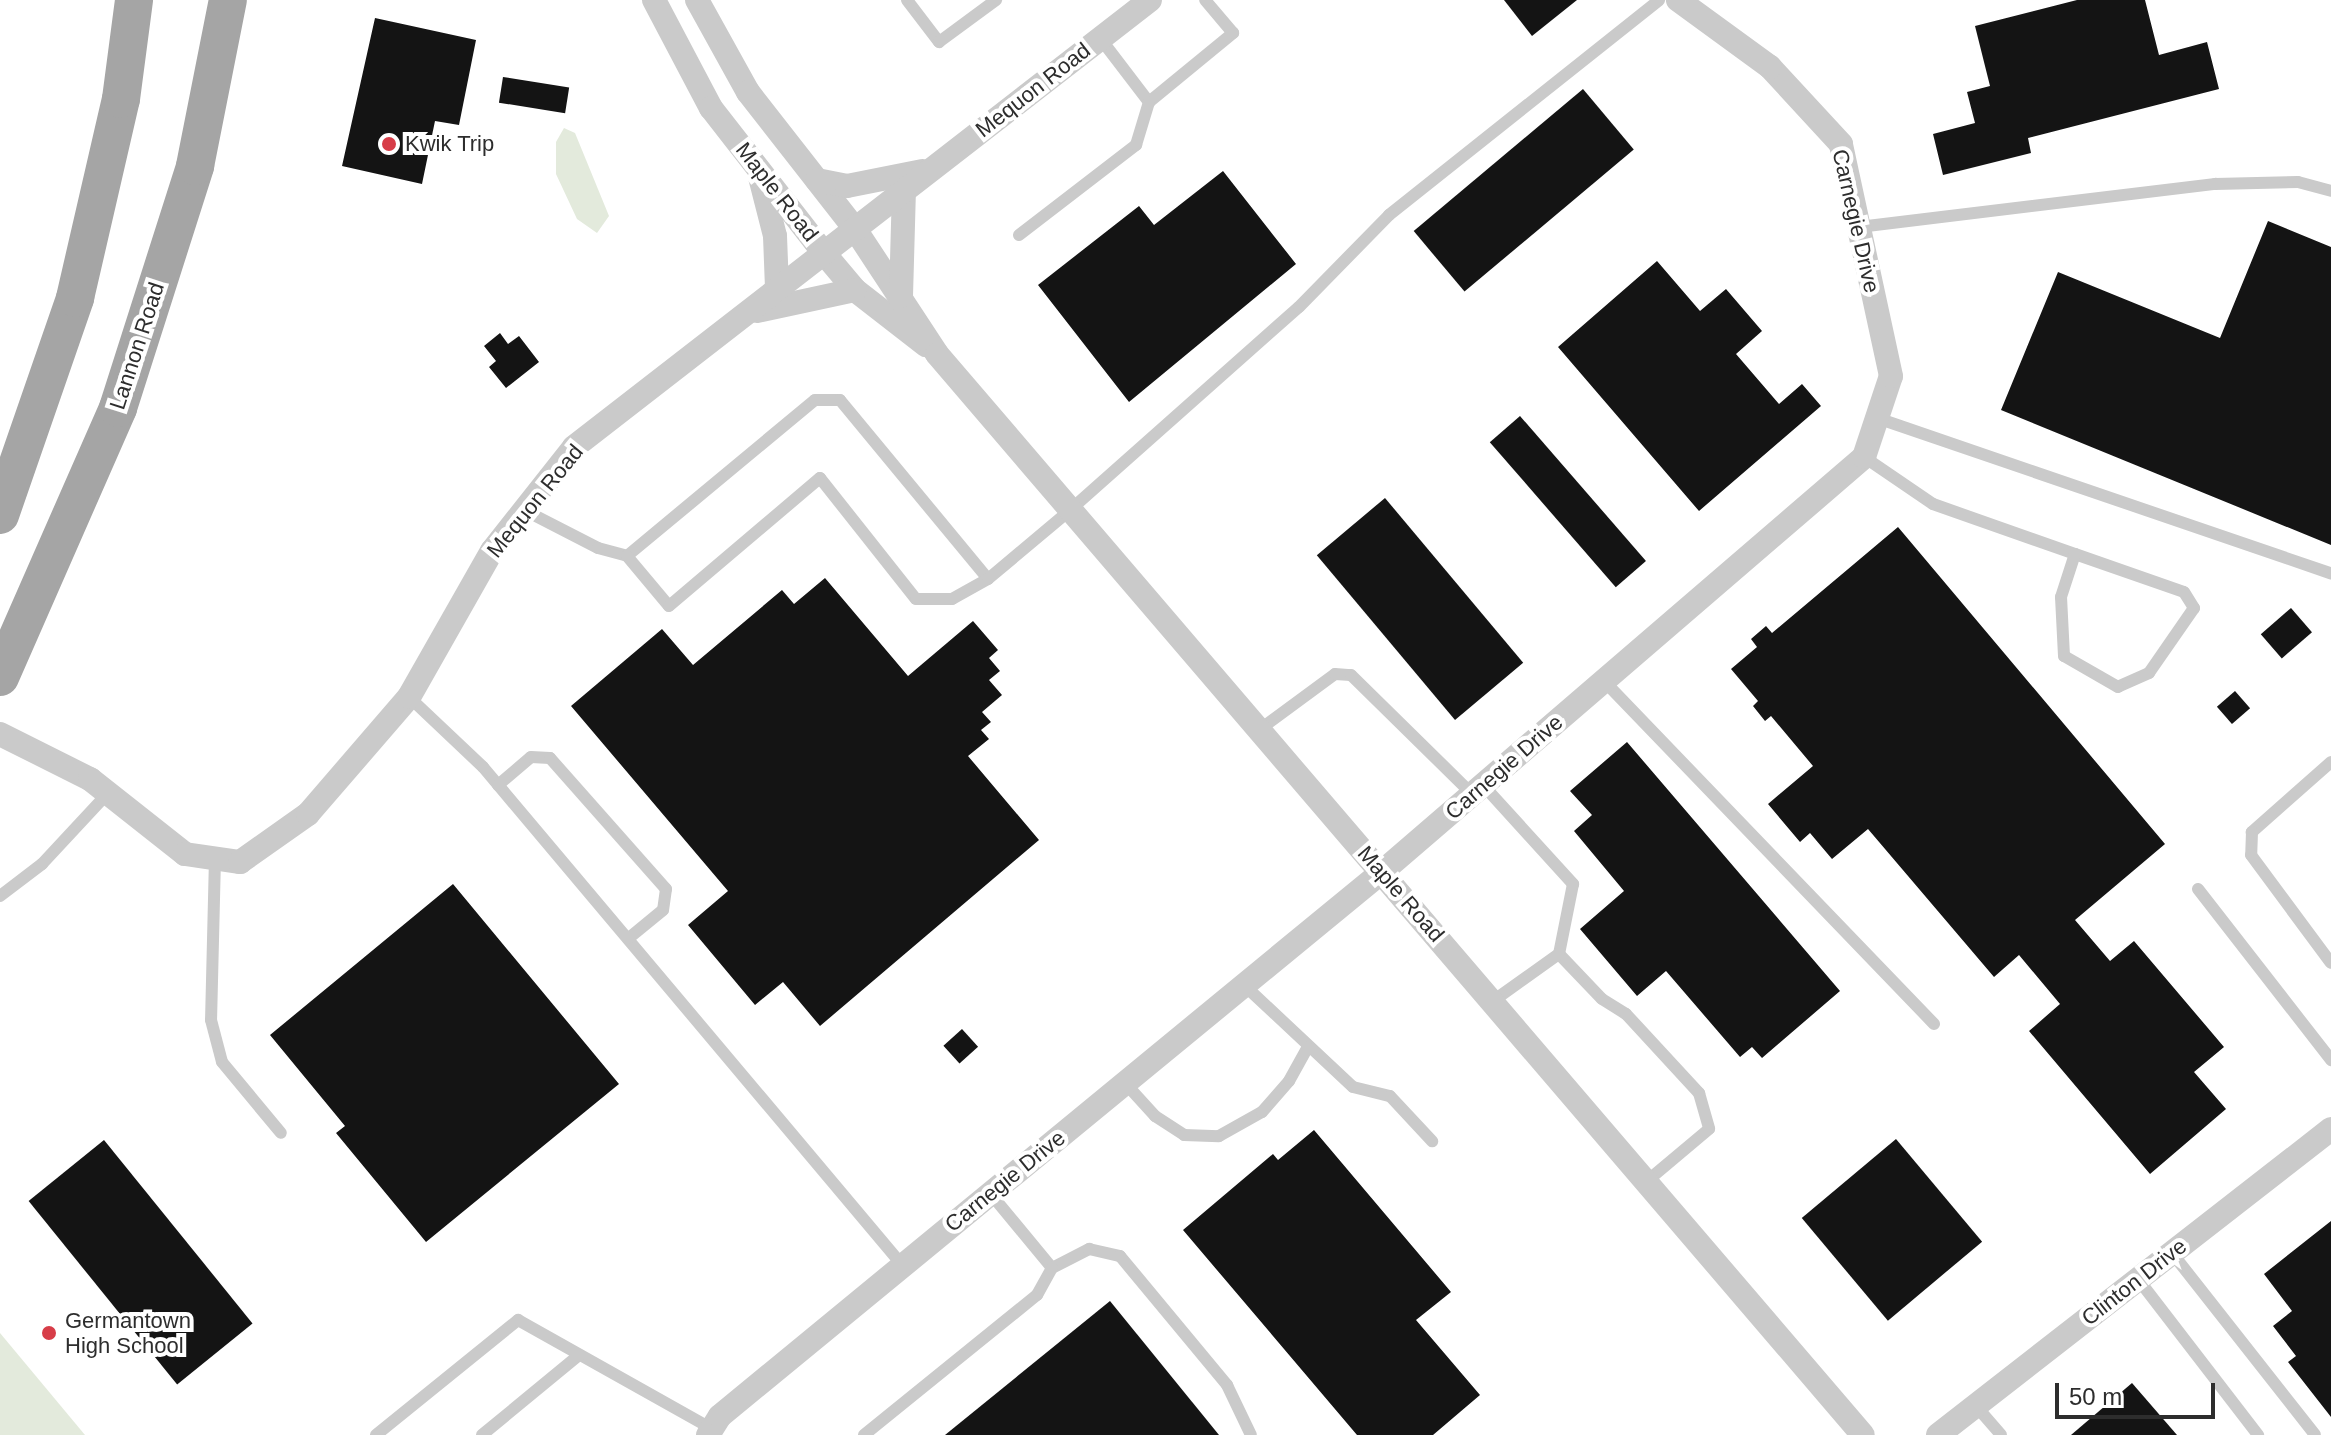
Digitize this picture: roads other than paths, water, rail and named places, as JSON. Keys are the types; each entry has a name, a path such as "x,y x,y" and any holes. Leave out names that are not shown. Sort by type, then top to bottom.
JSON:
{"main road":[{"path":"0,515 75,298 121,99 134,0"},
{"name":"Lannon Road","path":"0,677 118,408 195,166 228,0"}],"street":[{"name":"Maple Road","path":"654,0 711,108 823,252 855,290 937,354"},
{"name":"Maple Road","path":"697,0 748,92 855,229 937,354 1863,1435"},
{"name":"Mequon Road","path":"0,734 109,792 185,854 240,862 308,814 409,697 492,551 574,447 1150,0"},
{"name":"Carnegie Drive","path":"713,1426 990,1193 1383,871 1864,457 1891,376 1841,144 1770,67 1678,0"},
{"path":"757,167 775,236 777,288"},
{"path":"817,180 847,186 929,170"},
{"path":"901,296 904,189"},
{"path":"743,315 855,290"},
{"name":"Clinton Drive","path":"1938,1435 2331,1129"}],"lane":[{"path":"907,0 939,42 996,0"},
{"path":"1019,235 1136,145 1149,102 1233,33 1205,0"},
{"path":"524,510 598,548 627,556 669,606 820,478 916,599 952,599 988,579 1069,511 1299,307 1389,215 1659,0"},
{"path":"1100,38 1149,102"},
{"path":"1859,227 2215,184 2298,182 2331,191"},
{"path":"627,556 815,400 840,400 988,579"},
{"path":"1877,418 2331,573"},
{"path":"1864,457 1933,504 2184,592 2194,608 2149,673 2118,687 2064,656 2061,597 2075,554"},
{"path":"1259,730 1335,674 1351,675 1477,790 1573,884 1559,954 1493,1001"},
{"path":"1604,681 1934,1024"},
{"path":"409,697 498,785 629,938 693,1023 903,1266"},
{"path":"498,785 531,757 550,758 666,889 663,910 629,938"},
{"path":"2331,762 2252,832 2251,855 2331,963"},
{"path":"0,896 42,864 109,792"},
{"path":"215,858 211,1020 222,1062 281,1133"},
{"path":"2198,889 2331,1060"},
{"path":"1559,954 1602,999 1626,1014 1699,1093 1709,1129 1647,1181"},
{"path":"1244,985 1307,1048 1353,1087 1390,1096 1432,1141"},
{"path":"1125,1083 1155,1116 1184,1135 1219,1136 1262,1112 1289,1081 1307,1048"},
{"path":"990,1193 1052,1268"},
{"path":"864,1435 1037,1295 1052,1268 1089,1249 1120,1256 1227,1385 1251,1435"},
{"path":"2172,1253 2315,1435"},
{"path":"2138,1279 2258,1435"},
{"path":"376,1435 518,1320 713,1426"},
{"path":"482,1435 579,1355"},
{"path":"1976,1406 2001,1435"}],"place":[{"name":"Kwik Trip","path":"389,144"},
{"name":"Germantown High School","path":"49,1333"}]}
